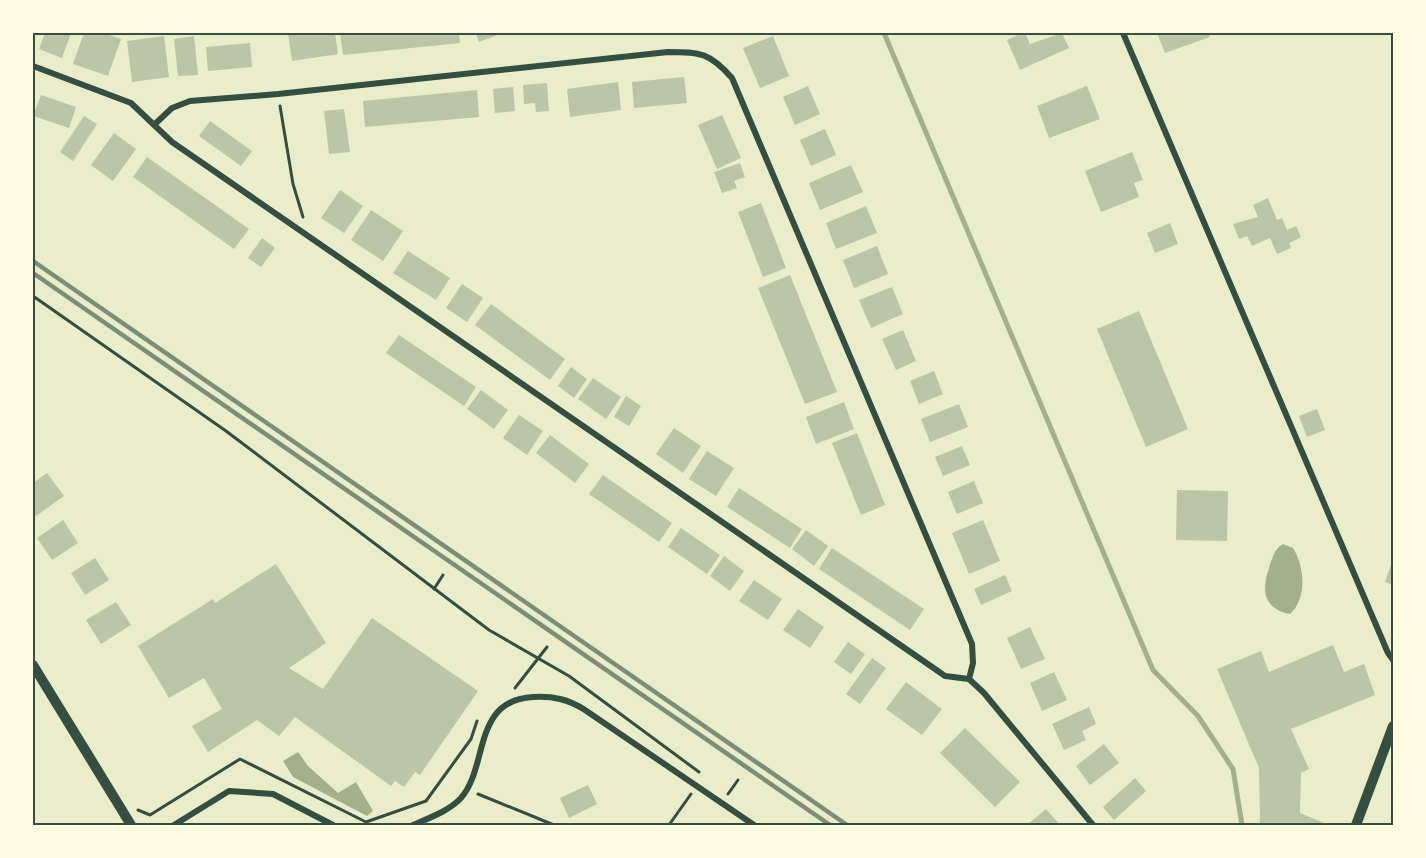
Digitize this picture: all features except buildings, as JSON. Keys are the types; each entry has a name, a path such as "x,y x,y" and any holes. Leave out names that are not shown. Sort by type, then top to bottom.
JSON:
{"street":[{"path":"1123,33 1388,653 1393,660"},
{"path":"156,123 172,108 190,100 278,94 668,51 700,52 717,61 732,78 972,644 973,663 969,679"},
{"path":"33,66 131,103 156,123 172,142 945,676 969,679 1025,741 1094,825"},
{"path":"33,665 128,820"},
{"path":"413,825 446,809 460,799 466,790 486,728 497,713 513,702 546,697 572,702 754,825"},
{"path":"1356,825 1393,726"},
{"path":"174,825 229,791 273,794 333,825"}],"path":[{"path":"278,94 294,184 310,238"},
{"path":"33,296 226,431 489,630 569,675 699,770 701,777 698,786 669,825"},
{"path":"434,589 443,575"},
{"path":"507,694 515,688 547,647"},
{"path":"128,820 141,809 150,815 240,759 366,822 426,801 471,739 473,727 482,714"},
{"path":"734,786 738,780"},
{"path":"466,790 554,825"}],"shaded area":[{"path":"1283,544 1293,548 1302,572 1300,599 1290,614 1275,608 1267,598 1265,591 1272,558"},
{"path":"298,752 308,766 338,793 356,782 373,811 367,816 293,777 283,761"}],"waterway":[{"path":"884,33 1153,670 1198,716 1233,769 1242,825"}],"railway":[{"path":"33,261 847,825"},
{"path":"33,273 830,825"}]}
